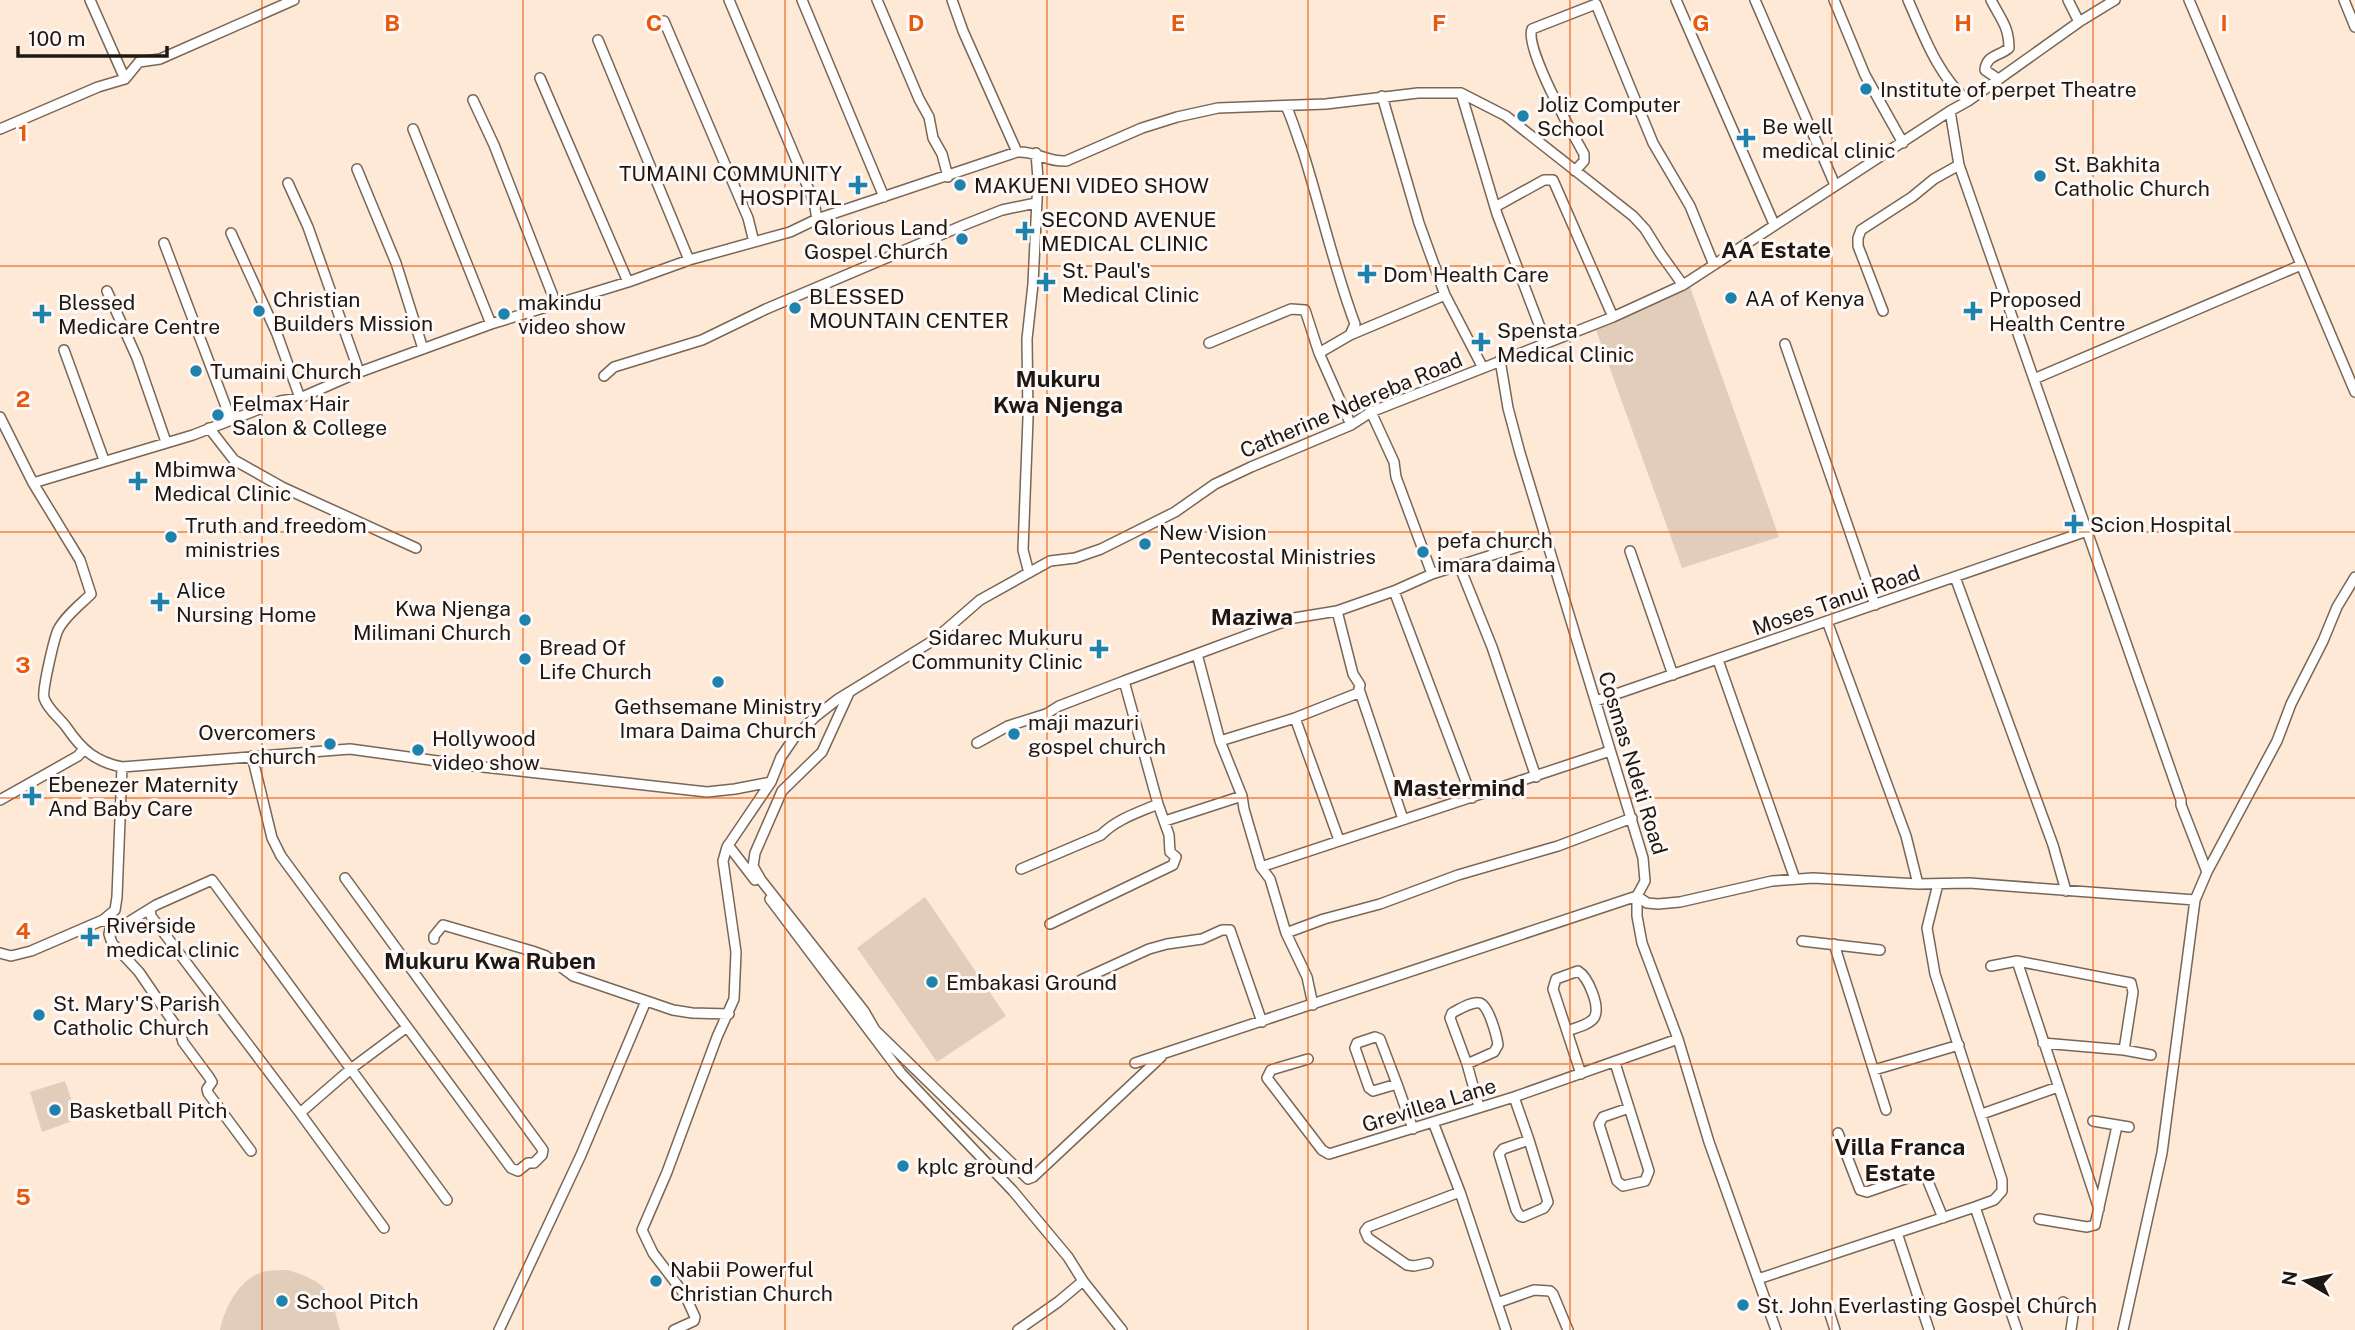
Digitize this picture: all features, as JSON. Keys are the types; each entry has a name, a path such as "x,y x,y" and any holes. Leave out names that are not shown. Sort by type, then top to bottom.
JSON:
{"street":[{"path":"90,0 125,79"},
{"path":"0,129 98,87 125,79 139,62 160,59 294,0"},
{"path":"729,0 814,202 817,219"},
{"path":"802,0 884,197"},
{"path":"877,0 929,117 933,138 942,154 948,177"},
{"path":"952,0 963,32 1017,152"},
{"path":"1676,0 1774,224"},
{"path":"1755,0 1835,185"},
{"path":"1834,0 1865,75 1903,143"},
{"path":"1908,0 1945,76 1954,89 1968,101"},
{"path":"1991,0 2004,20 2009,38 2009,48 1991,57 1985,66 1985,70 1998,79"},
{"path":"2068,0 2079,22"},
{"name":"Catherine Ndereba Road","path":"728,845 771,782 781,757 794,738 815,717 849,692 934,640 981,600 1050,561 1075,558 1101,549 1175,512 1215,484 1351,425 1371,412 1613,317 1683,285 1968,101 2079,22 2115,0"},
{"path":"2189,0 2355,392"},
{"path":"2344,0 2355,27"},
{"path":"1575,172 1584,161 1584,155 1559,110 1532,45 1530,33 1532,29 1601,2 1653,143 1690,206 1714,265"},
{"path":"664,21 748,218 754,242"},
{"path":"598,40 689,260"},
{"path":"540,78 628,282"},
{"path":"33,483 209,428 280,401 300,398 356,373 491,324 628,282 689,260 790,232 817,219 1017,152 1036,153 1052,162 1066,161 1142,128 1218,108 1286,106 1418,93 1461,93 1506,117 1603,191 1645,229 1683,285"},
{"path":"1461,93 1495,207 1546,343"},
{"path":"1382,96 1419,223 1445,295 1483,368"},
{"path":"473,100 494,145 556,304"},
{"path":"1286,106 1310,173 1339,282 1355,324 1350,334"},
{"path":"1950,111 1959,165 2119,616 2181,805 2207,872"},
{"path":"413,129 491,324"},
{"path":"1029,573 1023,550 1028,418 1027,340 1037,203 1036,153"},
{"path":"1883,311 1858,246 1861,230 1912,197 1934,179 1959,165"},
{"path":"357,169 396,263 423,349"},
{"path":"1495,207 1544,180 1553,180 1613,317"},
{"path":"289,183 308,227 357,366 356,373"},
{"path":"604,376 614,367 702,340 766,309 964,225 1002,210 1037,203"},
{"path":"231,233 277,334 300,398"},
{"path":"163,243 231,420"},
{"path":"2034,379 2301,265"},
{"path":"107,291 137,358 166,442"},
{"path":"1319,353 1350,334 1445,295"},
{"path":"1209,343 1291,309 1302,308 1351,425"},
{"path":"1785,344 1875,604"},
{"path":"64,350 104,460"},
{"name":"Cosmas Ndeti Road","path":"1500,360 1508,408 1520,453 1610,751 1633,818 1646,869 1643,889 1637,896 1637,916 1642,943 1678,1039 1709,1142 1776,1330"},
{"path":"1371,412 1394,462 1396,477 1432,574"},
{"path":"0,417 33,483 80,560 91,594 58,629 43,695 48,707 62,720 83,750 106,764 122,767 350,749 707,792 771,782"},
{"path":"209,428 234,460 282,486 416,548"},
{"name":"Moses Tanui Road","path":"1596,701 2087,531"},
{"path":"977,743 1008,726 1046,714 1059,706 1294,618 1337,611 1432,574 1546,538"},
{"path":"1630,551 1673,675"},
{"path":"1459,565 1492,647 1536,777"},
{"path":"1955,577 2053,845 2066,891"},
{"path":"2123,1330 2162,1153 2195,900 2207,872 2277,741 2291,704 2337,607 2355,578"},
{"path":"1394,591 1472,798"},
{"path":"1337,611 1353,674 1360,685 1359,689 1403,818"},
{"path":"1827,621 1906,836 1918,884"},
{"path":"1197,654 1220,741 1242,796 1261,867 1270,879 1286,933 1307,977 1313,1005"},
{"path":"1718,660 1795,879"},
{"path":"1050,924 1173,865 1176,857 1170,852 1170,835 1158,804 1124,681"},
{"path":"1220,741 1354,696 1359,689"},
{"path":"849,692 822,752 782,791 755,853 753,866 761,880 864,1011 875,1031 1028,1179 1164,1054"},
{"path":"1295,718 1339,841"},
{"path":"0,800 71,760 83,750"},
{"path":"1261,867 1610,751"},
{"path":"252,756 275,848 511,1168 519,1171 528,1163 534,1164 543,1150 531,1131 345,878"},
{"path":"0,953 11,956 26,953 103,920 115,910 122,767"},
{"path":"1164,821 1242,796"},
{"path":"1021,869 1101,835 1122,819 1158,804"},
{"path":"1286,933 1324,919 1380,904 1458,875 1558,846 1633,818"},
{"path":"674,1330 694,1321 695,1317 685,1295 653,1253 642,1230 734,999 736,952 723,861 728,845"},
{"path":"728,845 901,1073 1013,1191 1068,1257 1083,1281 1122,1330"},
{"path":"1135,1063 1637,896 1647,903 1658,904 1772,881 1795,879 1918,884 1969,883 2195,900"},
{"path":"109,934 150,909 212,880 447,1200"},
{"path":"1758,1279 1975,1207 1998,1196 2003,1186 1935,974 1927,928 1938,884"},
{"path":"150,909 151,916 384,1228"},
{"path":"103,920 111,924 109,934 112,943 139,972 180,1032 183,1042 209,1077 212,1082 208,1093 251,1151"},
{"path":"434,939 433,936 443,925 546,956 573,976 646,1001 692,1013 729,1014"},
{"path":"1081,980 1149,949 1202,939 1222,930 1230,930 1262,1022"},
{"path":"1802,941 1880,950"},
{"path":"1834,944 1886,1110"},
{"path":"1991,966 2017,961 2131,984 2133,992 2124,1050"},
{"path":"2017,961 2099,1209"},
{"path":"1567,1031 1590,1022 1596,1012 1585,976 1578,971 1556,979 1552,984 1567,1031 1581,1074"},
{"path":"499,1330 581,1155 646,1001"},
{"path":"1467,1064 1494,1052 1498,1045 1486,1007 1480,1003 1452,1013 1450,1018 1479,1107"},
{"path":"300,1113 352,1068 407,1027"},
{"path":"1397,1084 1375,1091 1369,1090 1354,1050 1357,1043 1375,1037 1380,1039 1397,1084 1413,1129"},
{"name":"Grevillea Lane","path":"1308,1059 1271,1070 1267,1078 1325,1152 1333,1153 1514,1097 1678,1039"},
{"path":"2043,1043 2151,1055"},
{"path":"1874,1070 1959,1045"},
{"path":"1615,1063 1649,1171 1645,1181 1623,1186 1617,1181 1599,1124 1603,1117 1629,1108"},
{"path":"1982,1114 2058,1087"},
{"path":"1514,1097 1529,1140 1548,1202 1544,1208 1523,1217 1516,1210 1499,1154 1503,1149 1529,1140"},
{"path":"2093,1121 2129,1127"},
{"path":"1433,1122 1460,1192 1506,1330"},
{"path":"2039,1219 2090,1227 2095,1225 2117,1126"},
{"path":"1838,1133 1860,1191 1867,1192 1923,1174 1943,1218"},
{"path":"1424,1263 1406,1265 1368,1238 1366,1229 1460,1192"},
{"path":"1975,1207 2017,1330"},
{"path":"1897,1233 1929,1330"},
{"path":"1018,1330 1083,1281"},
{"path":"1497,1303 1534,1290 1550,1291 1567,1330"},
{"path":"2063,1302 2078,1308 2071,1330"},
{"path":"1827,1305 1835,1330"}],"shaded area":[{"path":"1690,287 1779,537 1682,568 1596,330"},
{"name":"Embakasi Ground","path":"925,897 1006,1016 937,1062 857,948"},
{"name":"Basketball Pitch","path":"65,1081 78,1119 42,1132 30,1092"},
{"name":"School Pitch","path":"288,1270 312,1279 326,1290 340,1330 220,1330 230,1302 241,1286 257,1274"}],"place":[{"name":"Institute of perpet Theatre","path":"1866,89"},
{"name":"Joliz Computer School","path":"1523,116"},
{"name":"Be well medical clinic","path":"1746,138"},
{"name":"St. Bakhita Catholic Church","path":"2040,176"},
{"name":"TUMAINI COMMUNITY HOSPITAL","path":"858,185"},
{"name":"MAKUENI VIDEO SHOW","path":"960,185"},
{"name":"SECOND AVENUE MEDICAL CLINIC","path":"1025,231"},
{"name":"Glorious Land Gospel Church","path":"962,239"},
{"name":"Dom Health Care","path":"1367,274"},
{"name":"St. Paul's Medical Clinic","path":"1046,282"},
{"name":"AA of Kenya","path":"1731,298"},
{"name":"BLESSED MOUNTAIN CENTER","path":"795,308"},
{"name":"Christian Builders Mission","path":"259,311"},
{"name":"Proposed Health Centre","path":"1973,311"},
{"name":"Blessed Medicare Centre","path":"42,314"},
{"name":"makindu video show","path":"504,314"},
{"name":"Spensta Medical Clinic","path":"1481,342"},
{"name":"Tumaini Church","path":"196,371"},
{"name":"Felmax Hair Salon & College","path":"218,415"},
{"name":"Mbimwa Medical Clinic","path":"138,481"},
{"name":"Scion Hospital","path":"2074,524"},
{"name":"Truth and freedom ministries","path":"171,537"},
{"name":"New Vision Pentecostal Ministries","path":"1145,544"},
{"name":"pefa church imara daima","path":"1423,552"},
{"name":"Alice Nursing Home","path":"160,602"},
{"name":"Kwa Njenga Milimani Church","path":"525,620"},
{"name":"Sidarec Mukuru Community Clinic","path":"1099,649"},
{"name":"Bread Of Life Church","path":"525,659"},
{"name":"Gethsemane Ministry Imara Daima Church","path":"718,682"},
{"name":"maji mazuri gospel church","path":"1014,734"},
{"name":"Overcomers church","path":"330,744"},
{"name":"Hollywood video show","path":"418,750"},
{"name":"Ebenezer Maternity And Baby Care","path":"32,796"},
{"name":"Riverside medical clinic","path":"90,937"},
{"name":"Embakasi Ground","path":"932,982"},
{"name":"St. Mary'S Parish Catholic Church","path":"39,1015"},
{"name":"Basketball Pitch","path":"55,1110"},
{"name":"kplc ground","path":"903,1166"},
{"name":"Nabii Powerful Christian Church","path":"656,1281"},
{"name":"School Pitch","path":"282,1301"},
{"name":"St. John Everlasting Gospel Church","path":"1743,1305"}],"district":[{"name":"AA Estate","path":"1776,249"},
{"name":"Mukuru Kwa Njenga","path":"1058,391"},
{"name":"Maziwa","path":"1252,616"},
{"name":"Mastermind","path":"1459,787"},
{"name":"Mukuru Kwa Ruben","path":"490,960"},
{"name":"Villa Franca Estate","path":"1900,1159"}]}
